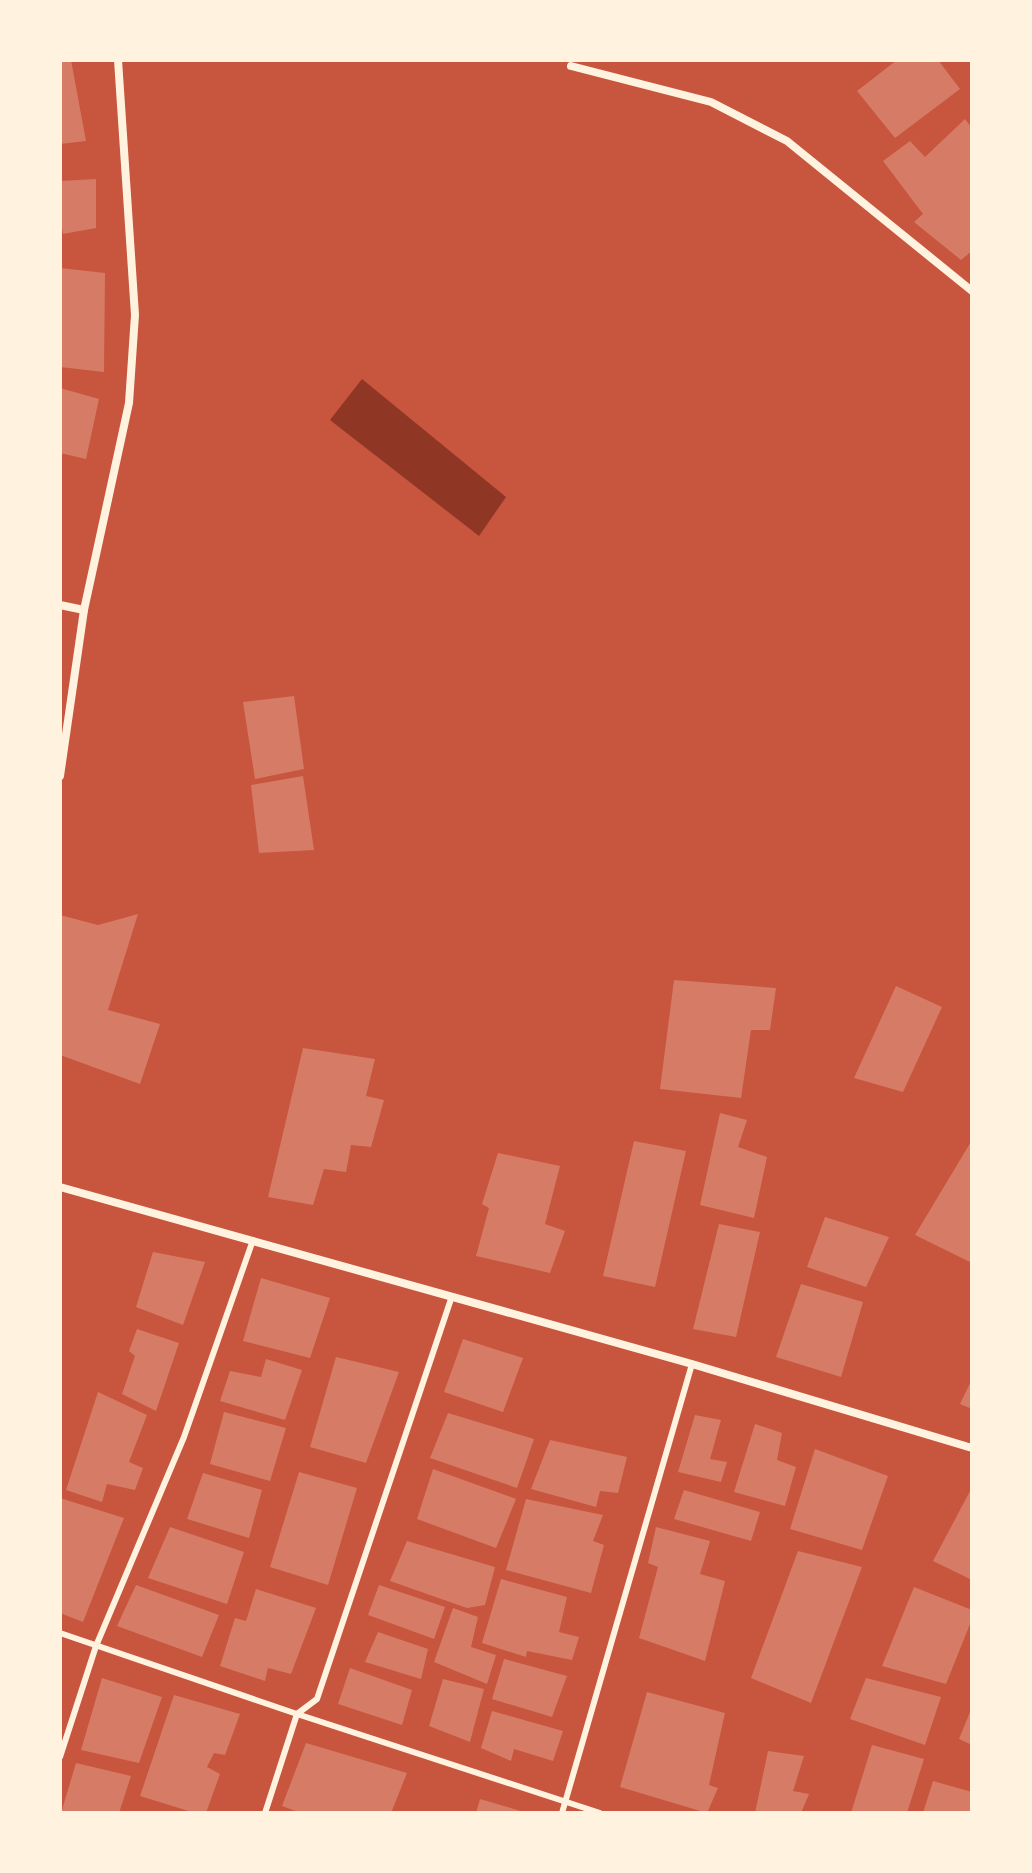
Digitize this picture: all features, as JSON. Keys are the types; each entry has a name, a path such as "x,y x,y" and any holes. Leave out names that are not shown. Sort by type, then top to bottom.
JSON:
{"street":[{"path":"60,776 84,610 129,403 135,315 118,60"},
{"path":"571,66 711,102 787,141 972,291"},
{"path":"60,605 84,610"},
{"path":"60,1187 692,1364 972,1448"}],"lane":[{"path":"60,1757 96,1646 184,1437 253,1240"},
{"path":"265,1813 297,1714 317,1699 452,1296"},
{"path":"562,1813 692,1364"},
{"path":"60,1633 600,1813"}],"shaded area":[{"path":"362,379 506,497 479,536 330,420"}],"building":[{"path":"60,60 71,60 86,141 60,144"},
{"path":"897,60 938,60 960,89 895,138 857,91"},
{"path":"965,119 972,128 972,251 961,260 914,222 923,214 883,161 910,141 925,157"},
{"path":"96,179 96,228 63,234 60,181"},
{"path":"60,268 105,273 104,372 60,367"},
{"path":"60,388 99,399 86,459 60,453"},
{"path":"294,696 304,769 255,779 243,702"},
{"path":"303,776 314,850 259,853 251,785"},
{"path":"138,914 108,1010 160,1024 140,1084 60,1055 60,915 98,925"},
{"path":"674,980 776,988 770,1030 751,1030 741,1098 660,1089"},
{"path":"896,986 942,1007 903,1092 854,1078"},
{"path":"303,1048 375,1059 366,1096 384,1100 371,1147 351,1145 346,1172 324,1169 313,1205 268,1197"},
{"path":"720,1113 747,1120 738,1147 767,1157 754,1218 700,1205"},
{"path":"972,1140 972,1263 915,1235"},
{"path":"634,1141 686,1151 655,1287 603,1276"},
{"path":"498,1153 560,1166 545,1224 565,1231 550,1273 476,1256 489,1208 482,1204"},
{"path":"825,1217 889,1237 866,1287 807,1267"},
{"path":"719,1224 760,1232 736,1337 693,1329"},
{"path":"153,1252 205,1262 183,1325 136,1307"},
{"path":"261,1278 330,1298 310,1358 243,1341"},
{"path":"801,1284 863,1302 841,1377 776,1357"},
{"path":"137,1329 179,1343 156,1411 122,1394 135,1356 129,1351"},
{"path":"463,1339 523,1358 503,1412 444,1392"},
{"path":"336,1357 399,1372 366,1463 310,1447"},
{"path":"266,1359 302,1370 285,1420 220,1401 230,1371 261,1377"},
{"path":"972,1379 972,1409 960,1404"},
{"path":"98,1392 147,1415 129,1462 143,1468 135,1490 107,1484 102,1502 66,1490"},
{"path":"224,1412 286,1428 270,1481 210,1464"},
{"path":"448,1413 534,1439 517,1488 430,1458"},
{"path":"695,1415 721,1420 710,1459 727,1462 721,1482 678,1472"},
{"path":"755,1424 782,1433 777,1460 796,1467 785,1506 734,1492"},
{"path":"550,1440 627,1457 618,1493 600,1491 596,1507 531,1489"},
{"path":"815,1449 888,1476 862,1550 790,1529"},
{"path":"433,1469 516,1499 496,1548 417,1519"},
{"path":"299,1472 357,1488 328,1585 270,1567"},
{"path":"203,1473 262,1490 249,1538 187,1519"},
{"path":"684,1490 760,1512 751,1541 674,1519"},
{"path":"972,1492 972,1580 933,1561"},
{"path":"60,1498 124,1518 83,1622 60,1613"},
{"path":"526,1499 603,1515 593,1541 604,1545 591,1593 506,1570"},
{"path":"170,1527 244,1552 227,1604 148,1578"},
{"path":"656,1527 710,1541 700,1574 725,1581 705,1661 639,1638 658,1567 648,1563"},
{"path":"407,1541 495,1567 485,1605 467,1608 390,1581"},
{"path":"798,1551 862,1567 811,1703 751,1678"},
{"path":"501,1579 567,1597 559,1632 579,1637 572,1660 527,1651 526,1657 482,1643"},
{"path":"136,1585 219,1615 202,1657 117,1626"},
{"path":"379,1585 445,1607 434,1639 368,1615"},
{"path":"914,1587 972,1610 972,1619 946,1684 882,1666"},
{"path":"256,1589 316,1608 291,1674 268,1668 265,1681 220,1666 235,1618 246,1621"},
{"path":"453,1608 478,1617 471,1647 496,1655 487,1684 434,1662"},
{"path":"378,1632 428,1649 421,1679 365,1662"},
{"path":"504,1659 567,1676 552,1717 492,1699"},
{"path":"350,1668 412,1690 402,1725 338,1704"},
{"path":"102,1678 162,1697 139,1763 81,1750"},
{"path":"866,1678 941,1697 925,1745 850,1719"},
{"path":"443,1679 484,1689 470,1742 429,1726"},
{"path":"647,1692 725,1713 709,1785 718,1788 707,1813 620,1787"},
{"path":"174,1695 240,1714 225,1755 214,1753 207,1767 220,1774 206,1813 195,1813 140,1796"},
{"path":"972,1707 972,1745 959,1739"},
{"path":"492,1711 563,1731 553,1761 514,1749 511,1761 481,1748"},
{"path":"306,1743 407,1773 391,1813 301,1813 282,1806"},
{"path":"872,1745 924,1759 907,1813 851,1813"},
{"path":"768,1751 804,1756 793,1791 809,1794 801,1813 755,1813"},
{"path":"76,1763 131,1776 119,1813 61,1813"},
{"path":"933,1781 972,1792 972,1813 923,1813"},
{"path":"480,1799 524,1812 524,1813 476,1813"}]}
